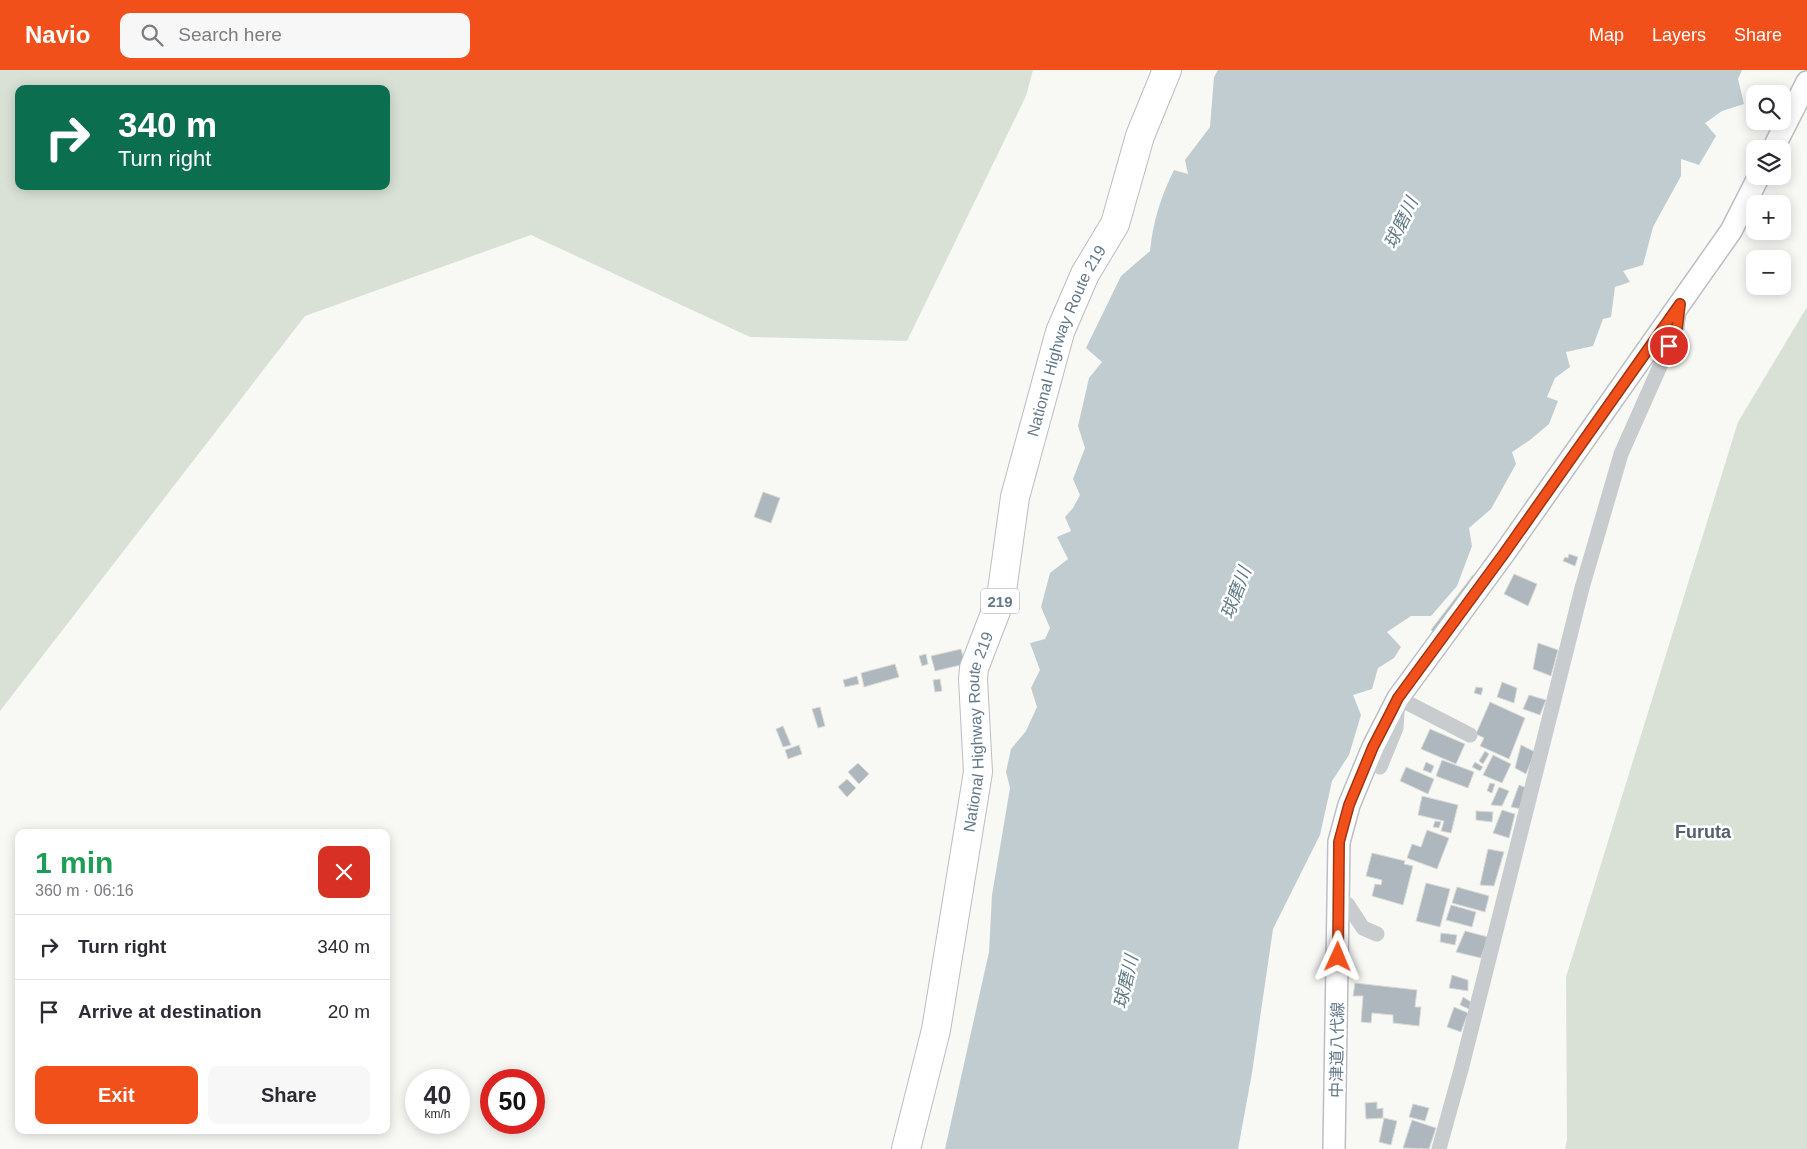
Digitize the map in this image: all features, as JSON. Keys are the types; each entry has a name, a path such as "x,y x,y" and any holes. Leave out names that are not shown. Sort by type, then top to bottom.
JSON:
{"highway":[{"name":"National Highway Route 219","path":"906,1149 936,1030 978,772 974,668 1001,598 1015,497 1060,332 1085,274 1115,224 1140,136 1167,70"}],"main road":[{"path":"1778,140 1807,82"},
{"name":"中津道八代線","path":"1334,1149 1339,842 1349,805 1373,747 1398,698 1503,555 1731,231 1754,185"}],"street":[{"path":"1439,1149 1462,1066 1582,588 1621,454 1677,328 1680,304"},
{"path":"1380,767 1396,728 1398,698 1470,735"},
{"path":"1339,898 1348,905 1363,928 1377,934"}],"shaded area":[{"path":"0,70 1033,70 1026,96 907,341 750,337 531,235 305,316 0,711"},
{"path":"1807,307 1807,1149 1565,1149 1567,1140 1566,977 1738,422"}],"water":[{"name":"球磨川","path":"1218,70 1742,70 1738,79 1744,104 1722,111 1705,123 1716,136 1699,165 1681,159 1681,176 1653,227 1643,265 1623,271 1630,282 1615,287 1611,317 1603,319 1593,346 1566,352 1570,367 1555,378 1547,397 1558,401 1549,424 1512,452 1516,464 1491,509 1469,528 1472,546 1457,586 1431,616 1411,616 1387,632 1401,647 1394,658 1378,668 1372,689 1353,695 1361,715 1349,755 1332,781 1320,835 1273,929 1252,1073 1238,1149 945,1149 989,952 992,895 1010,788 1006,772 1011,749 1026,731 1037,707 1031,688 1040,670 1030,643 1045,639 1050,628 1041,607 1050,573 1068,559 1057,537 1071,531 1065,517 1073,508 1080,495 1073,479 1085,448 1078,426 1089,378 1102,362 1086,348 1121,276 1150,251 1158,209 1174,170 1188,174 1185,160 1210,127 1214,77"}],"building":[{"path":"763,492 780,498 771,523 754,517"},
{"path":"1569,554 1578,557 1575,566 1563,561 1565,557 1568,558"},
{"path":"1514,574 1537,584 1528,606 1504,594"},
{"path":"1473,575 1478,579 1436,634 1431,630"},
{"path":"1538,643 1558,650 1551,676 1533,669"},
{"path":"961,649 965,664 935,671 931,656"},
{"path":"926,654 928,664 922,666 919,656"},
{"path":"895,664 899,677 864,687 861,673"},
{"path":"857,676 859,684 845,687 843,680"},
{"path":"940,679 942,691 935,692 933,680"},
{"path":"1502,682 1517,688 1514,703 1497,697"},
{"path":"1476,687 1483,688 1481,695 1474,693"},
{"path":"1529,695 1546,700 1540,715 1523,709"},
{"path":"1490,702 1525,718 1509,759 1480,746 1484,738 1476,734"},
{"path":"820,707 825,726 818,728 812,709"},
{"path":"783,726 791,745 783,747 776,729"},
{"path":"1430,729 1465,744 1456,764 1421,749"},
{"path":"799,745 802,754 788,759 785,750"},
{"path":"1521,745 1535,752 1526,774 1515,768"},
{"path":"1485,751 1489,754 1483,764 1479,761"},
{"path":"1493,755 1511,764 1502,783 1483,775"},
{"path":"1442,760 1474,772 1468,788 1436,776"},
{"path":"1426,762 1434,766 1431,773 1423,770"},
{"path":"1475,762 1483,767 1480,771 1472,767"},
{"path":"858,763 869,774 859,784 848,772"},
{"path":"1406,767 1434,779 1428,794 1400,781"},
{"path":"847,779 856,788 847,797 838,787"},
{"path":"1490,783 1495,784 1492,793 1487,791"},
{"path":"1519,785 1527,788 1521,809 1511,807"},
{"path":"1499,787 1509,791 1502,806 1491,805"},
{"path":"1422,796 1458,805 1451,833 1441,831 1444,821 1418,815"},
{"path":"1502,810 1515,814 1509,838 1493,833"},
{"path":"1476,811 1493,812 1492,822 1476,820"},
{"path":"1435,821 1441,822 1439,828 1433,827"},
{"path":"1427,830 1449,838 1437,869 1407,858 1412,844 1421,847"},
{"path":"1488,849 1504,852 1494,886 1480,885"},
{"path":"1372,853 1405,861 1404,864 1413,866 1403,905 1372,896 1375,884 1381,885 1382,880 1366,876"},
{"path":"1426,883 1450,889 1440,927 1416,921"},
{"path":"1457,887 1489,896 1485,912 1452,903"},
{"path":"1451,905 1476,912 1472,927 1446,920"},
{"path":"1465,931 1488,937 1481,958 1456,952"},
{"path":"1441,933 1457,935 1455,945 1440,942"},
{"path":"1452,975 1468,980 1468,991 1449,988"},
{"path":"1355,983 1417,990 1415,1007 1421,1007 1419,1026 1393,1023 1393,1015 1372,1013 1371,1023 1361,1022 1363,996 1353,996"},
{"path":"1463,997 1471,1002 1469,1009 1460,1005"},
{"path":"1454,1007 1468,1013 1461,1032 1447,1027"},
{"path":"1377,1102 1377,1109 1383,1108 1383,1118 1366,1119 1365,1103"},
{"path":"1413,1104 1429,1108 1425,1121 1409,1117"},
{"path":"1384,1118 1397,1121 1391,1145 1379,1142"},
{"path":"1412,1120 1436,1128 1429,1149 1403,1148"}],"district":[{"name":"Furuta","path":"1703,832"}],"route":[{"path":"1338,957 1339,842 1349,805 1373,747 1398,698 1503,555 1680,304 1677,328 1669,346"}]}
